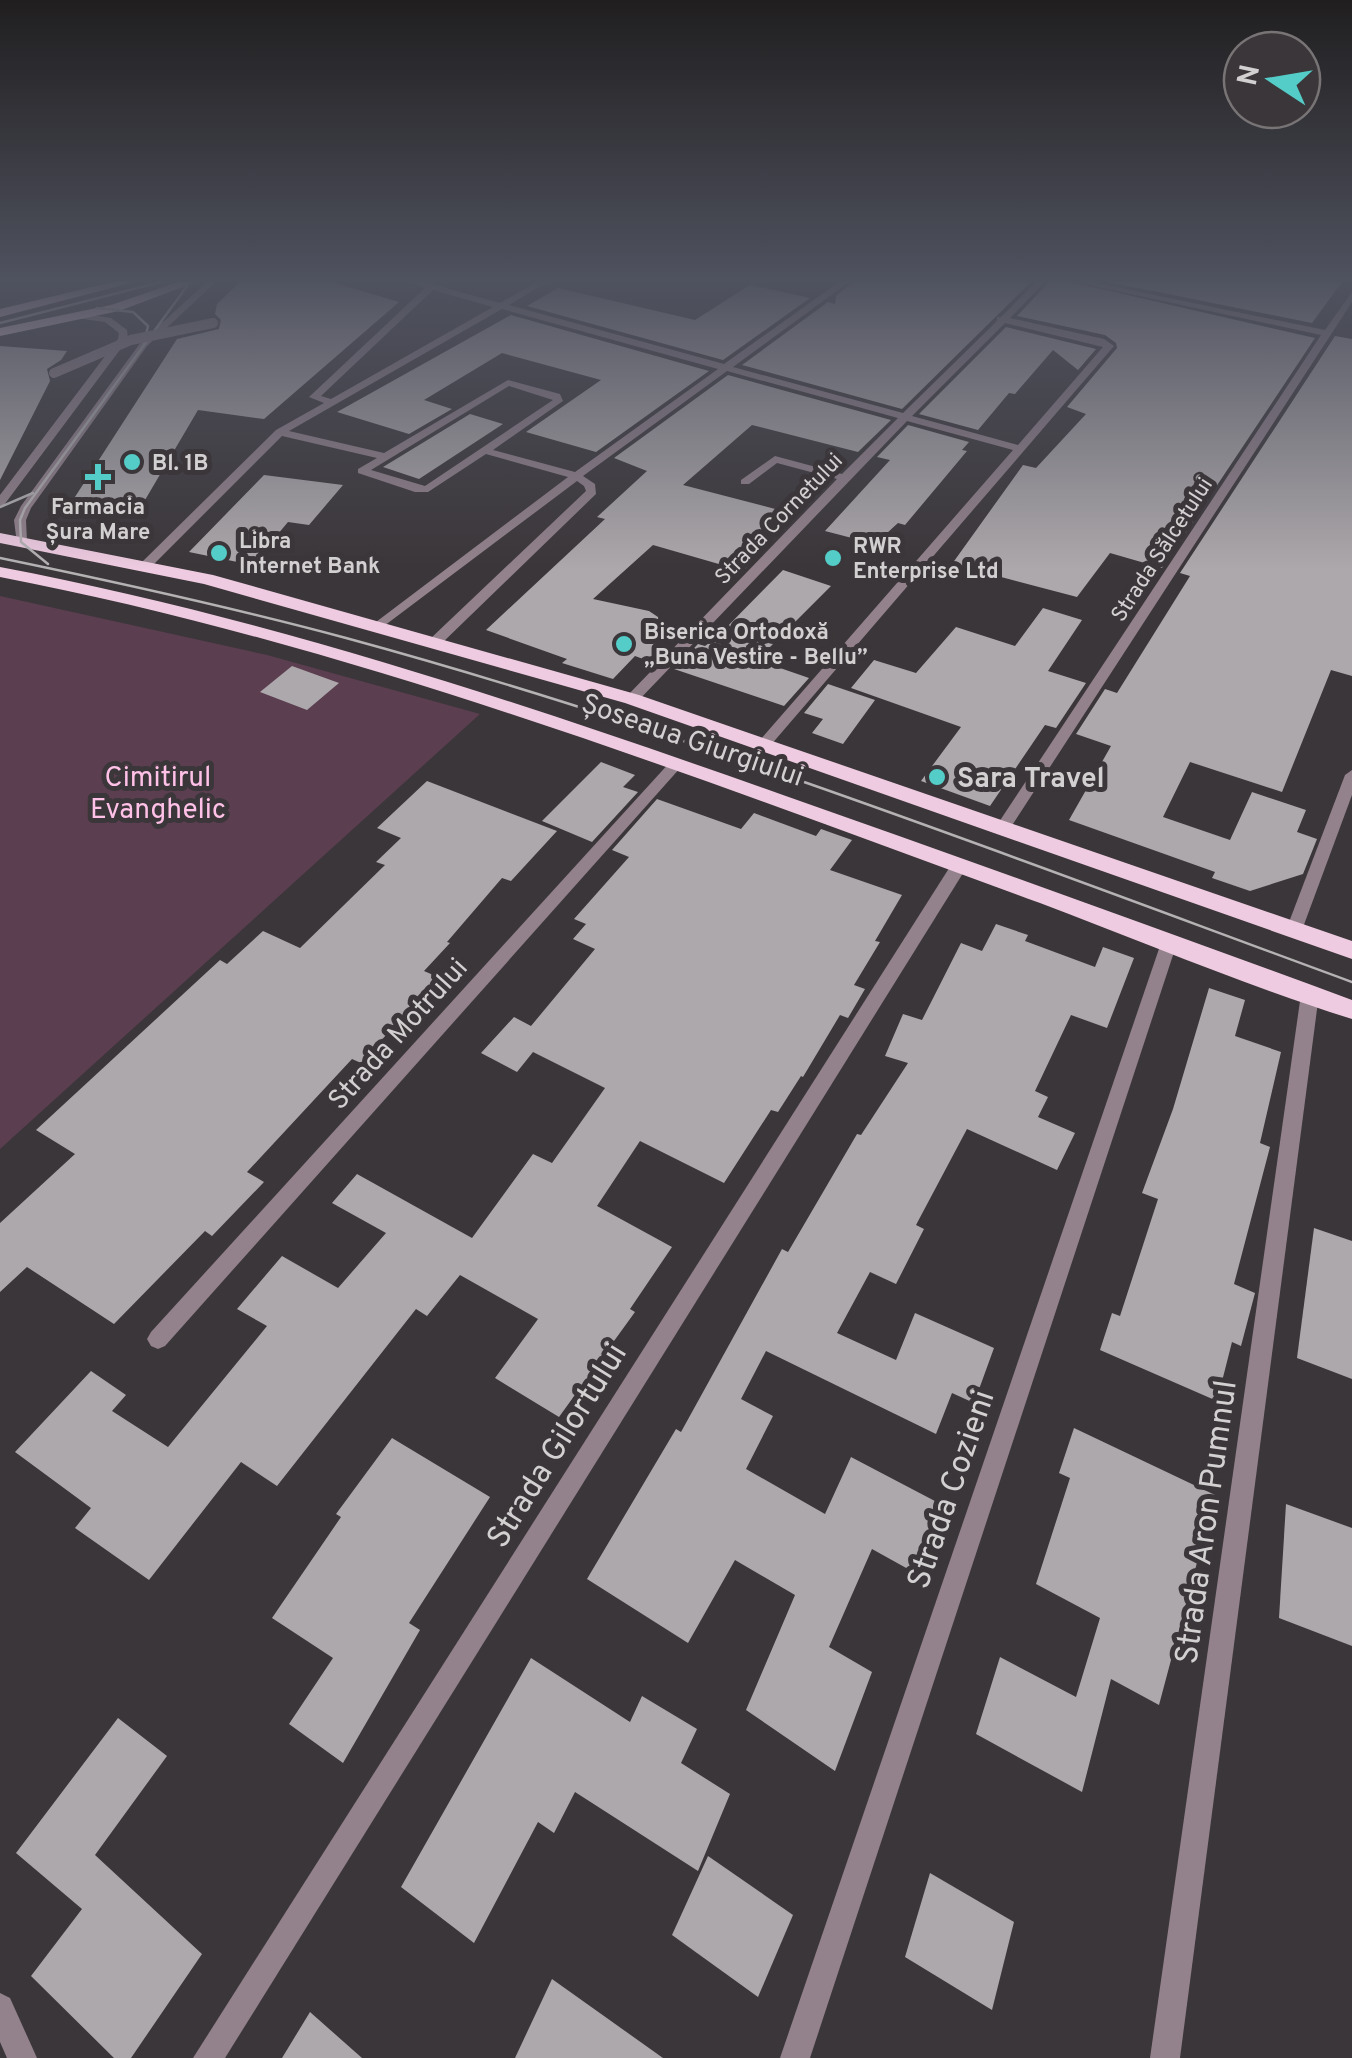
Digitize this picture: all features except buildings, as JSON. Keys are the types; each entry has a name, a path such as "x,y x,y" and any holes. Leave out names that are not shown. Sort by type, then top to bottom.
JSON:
{"main road":[{"name":"Șoseaua Giurgiului","path":"10,540 145,566 380,626 632,699 1352,950"},
{"name":"Șoseaua Giurgiului","path":"0,572 130,596 288,636 676,764 1352,1010"}],"street":[{"path":"0,505 94,378"},
{"path":"10,540 38,490 119,378"},
{"path":"332,402 314,396 333,378"},
{"path":"145,566 280,432 373,378"},
{"path":"380,626 576,476 713,378"},
{"path":"754,378 1021,449"},
{"name":"Strada Cornetului","path":"632,699 944,378"},
{"path":"765,743 1082,378"},
{"name":"Strada Sălcetului","path":"1004,826 1296,378"},
{"path":"508,382 559,398 423,490 362,472 384,456 508,382"},
{"path":"280,432 384,456"},
{"path":"434,642 590,497 592,488 576,476 486,451"},
{"path":"746,482 775,460 844,478"},
{"path":"0,505 38,490"},
{"name":"Strada Motrului","path":"158,1339 676,764"},
{"path":"1294,930 1352,775"},
{"name":"Strada Gilortului","path":"208,2058 959,866"},
{"name":"Strada Cozieni","path":"795,2058 1170,943"},
{"name":"Strada Aron Pumnul","path":"1165,2058 1310,994"},
{"path":"0,2008 22,2058"}],"green space":[{"name":"Cimitirul Evanghelic","path":"0,596 267,655 480,714 0,1149"}],"tram line":[{"path":"48,564 21,542 20,520 120,378"},
{"path":"0,507 33,493"},
{"path":"0,558 173,595 474,674 853,799 1352,982"}],"place":[{"name":"Bl. 1B","path":"132,462"},
{"name":"Farmacia Șura Mare","path":"98,477"},
{"name":"Libra Internet Bank","path":"219,553"},
{"name":"RWR Enterprise Ltd","path":"833,558"},
{"name":"Biserica Ortodoxă „Buna Vestire - Bellu”","path":"624,644"},
{"name":"Sara Travel","path":"937,777"}]}
